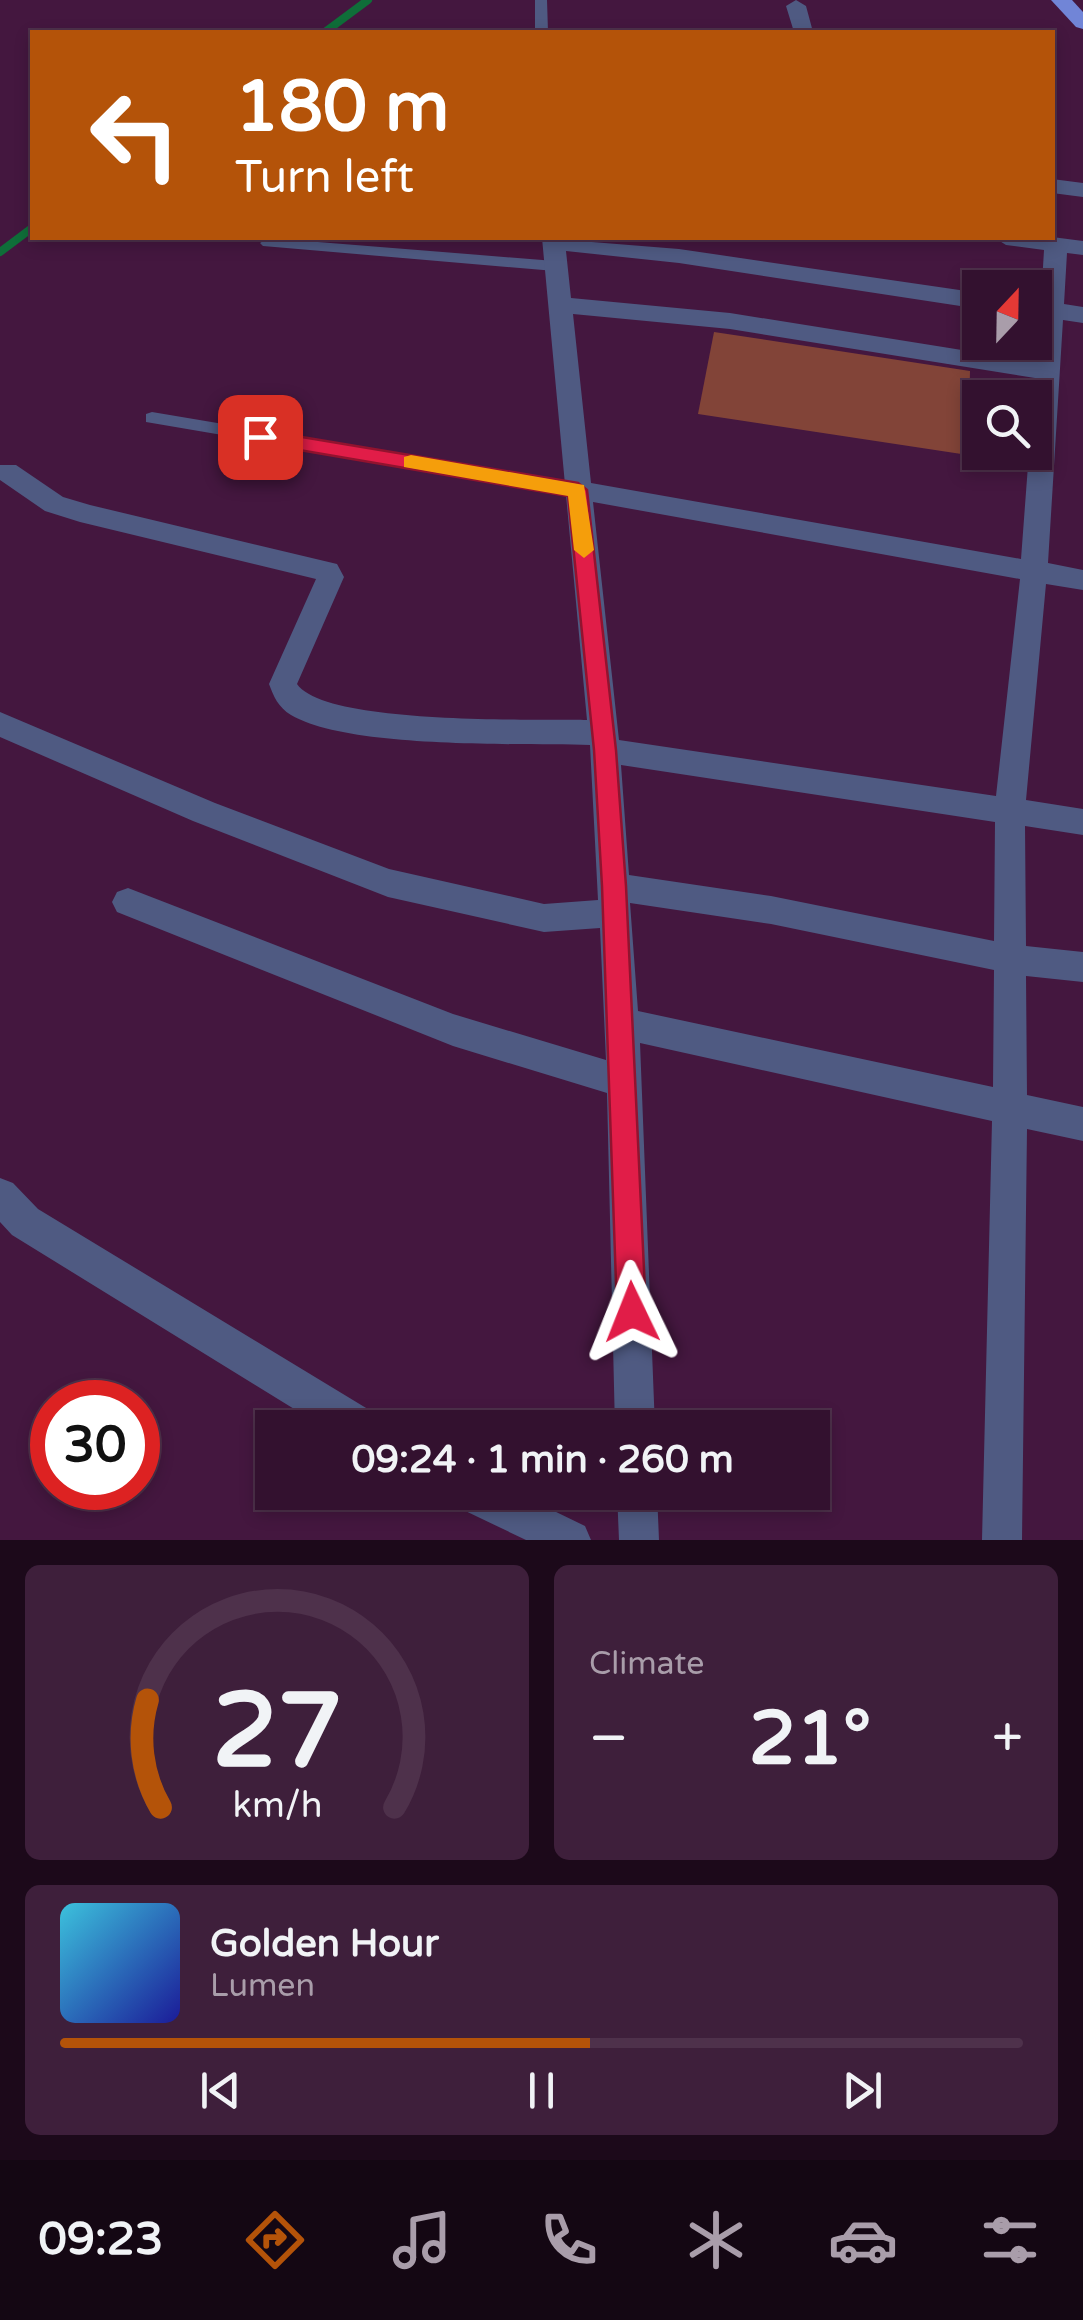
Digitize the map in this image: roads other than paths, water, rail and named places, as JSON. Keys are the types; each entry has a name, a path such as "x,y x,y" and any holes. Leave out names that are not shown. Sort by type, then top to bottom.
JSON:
{"main road":[{"path":"1061,0 1083,23"}],"street":[{"path":"796,6 803,30"},
{"path":"1055,186 1083,190"},
{"path":"1002,1540 1010,1108 1010,810 1034,572 1048,372 1069,247 1020,240"},
{"path":"634,1410 622,1022 604,741 554,248 679,256 962,298"},
{"path":"559,305 730,322 1048,372"},
{"path":"7,472 54,504 89,515 327,570 330,577 283,684 288,696 302,707 334,718 604,741 1083,822"},
{"path":"578,490 1083,580"},
{"path":"0,724 204,812 388,882 544,918 615,900 770,910 1010,959 1083,967"},
{"path":"128,902 453,1030 624,1082"},
{"path":"622,1022 1083,1124"},
{"path":"0,1196 25,1222 333,1410"},
{"path":"508,1510 572,1540"},
{"path":"637,1510 638,1540"}],"lane":[{"path":"541,0 542,30"},
{"path":"268,243 554,248"},
{"path":"152,418 578,490"}],"waterway":[{"path":"328,30 368,0"},
{"path":"0,252 30,230"}]}
